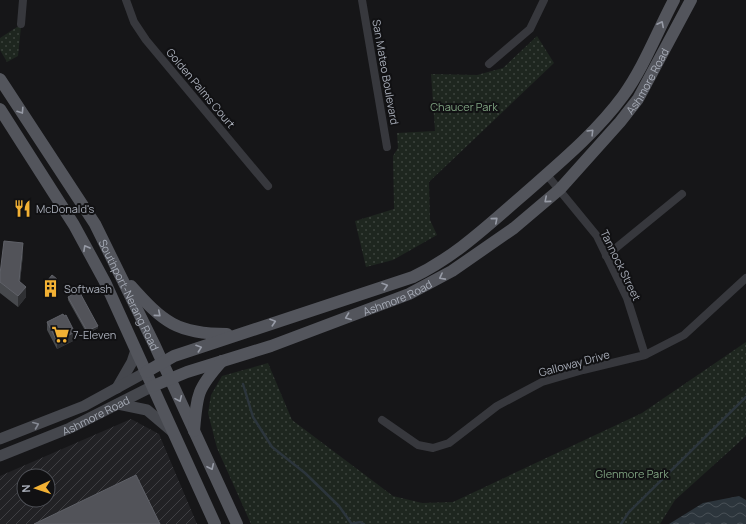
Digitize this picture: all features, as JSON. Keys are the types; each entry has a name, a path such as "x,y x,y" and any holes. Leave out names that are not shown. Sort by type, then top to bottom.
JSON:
{"main road":[{"name":"Ashmore Road","path":"0,439 84,406 174,356 413,277 436,266 463,247 547,175 592,132 624,95 674,0"},
{"name":"Ashmore Road","path":"0,456 70,428 170,379 271,346 409,294 472,259 514,228 560,189 609,136 638,99 691,0"},
{"name":"Southport-Nerang Road","path":"0,79 95,224 121,275 237,524"},
{"name":"Southport-Nerang Road","path":"0,109 74,225 105,282 215,524"},
{"path":"121,275 149,306 176,327 205,334 236,335"},
{"path":"116,388 132,362 136,350"},
{"path":"194,432 197,400 200,389 208,377 223,361"},
{"path":"118,404 147,410 175,434"}],"street":[{"path":"21,24 23,0"},
{"name":"Golden Palms Court","path":"126,0 134,22 146,40 268,186"},
{"name":"San Mateo Boulevard","path":"362,0 388,147"},
{"path":"488,64 530,29 544,0"},
{"name":"Tannock Street","path":"547,175 597,236 627,298 645,355"},
{"path":"606,256 682,194"},
{"name":"Galloway Drive","path":"382,420 418,445 433,448 449,443 497,406 542,382 583,370 645,355 684,335 746,278"}],"shaded area":[{"path":"131,419 159,434 197,524 0,524 0,476 16,469 16,508 56,508 56,468 18,468"}],"green space":[{"path":"17,27 21,27 18,56 7,62 0,50 0,38"},
{"name":"Chaucer Park","path":"537,36 554,63 429,182 430,220 437,235 393,260 366,267 355,221 394,209 393,156 398,148 397,133 435,131 431,74 477,75 503,68"},
{"name":"Glenmore Park","path":"746,342 746,436 675,500 660,524 251,524 217,448 208,413 211,395 222,376 268,363 292,420 393,496 422,503 453,502 642,413"}],"water":[{"path":"739,496 746,500 746,524 669,524 703,503"}],"building":[{"path":"4,241 23,243 19,281 26,287 18,296 0,282"},
{"path":"52,275 57,279 50,289 44,285"},
{"name":"7-Eleven","path":"79,291 98,326 87,331 68,297"},
{"path":"63,314 64,316 66,315 73,329 73,333 57,341 47,322"},
{"path":"136,475 160,524 34,524"}],"waterway":[{"path":"243,384 253,417 272,447 305,473 339,506 351,523"},
{"path":"621,524 629,512 746,397"},
{"path":"351,524 360,522 364,524"}],"place":[{"name":"McDonald's","path":"23,208"},
{"name":"Softwash","path":"51,288"},
{"name":"7-Eleven","path":"60,334"}]}
